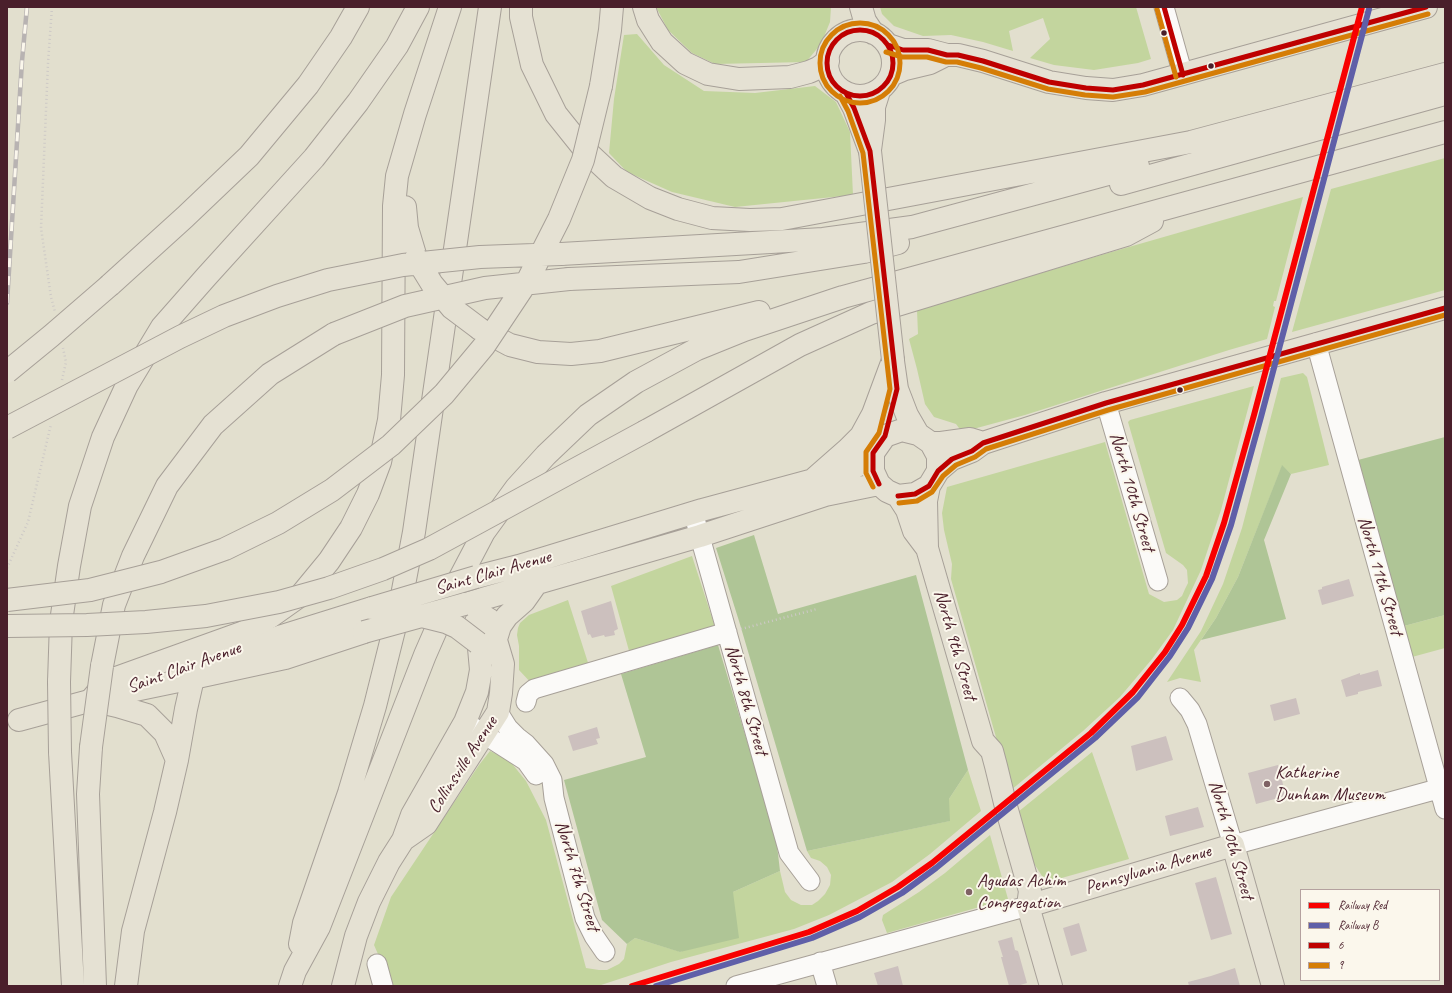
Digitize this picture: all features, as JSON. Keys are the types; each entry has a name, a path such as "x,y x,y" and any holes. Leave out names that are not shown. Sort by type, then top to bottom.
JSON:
{"main road":[{"path":"7,372 110,285 249,156 308,85 341,37 358,7"},
{"path":"74,986 60,752 59,682 61,622 80,506 103,437 127,384 162,327 314,158 358,102 397,46 418,7"},
{"path":"177,760 164,733 147,715 90,700 101,688 116,678 244,632 270,617 301,595 329,561 351,528 368,494 377,468 389,420 393,375 394,206 396,176 450,7"},
{"path":"292,978 304,923 349,793 375,706 400,606 416,524 490,7"},
{"path":"521,7 532,65 556,114 584,149 614,177 650,198 678,209 712,218 750,220 782,219 1191,142 1445,74"},
{"path":"7,600 90,590 161,572 225,549 278,523 325,494 390,445 444,394 484,346 528,280 559,219 583,160 601,86 612,7"},
{"path":"644,7 648,20 662,42 685,63 708,74 739,80 790,77 809,72 828,61"},
{"path":"843,35 847,20 847,7"},
{"path":"861,7 865,21 892,53 893,60 874,108 870,151 897,389 907,415 938,456 933,478"},
{"path":"947,55 930,63 909,67 868,95 861,96 846,93 839,89 832,80 828,69 828,61 832,46 843,35 858,30 903,50 928,50 947,55 958,55 983,61 1049,82 1086,88 1113,90 1143,85 1183,75 1426,7"},
{"path":"7,428 180,337 224,316 277,296 328,280 403,265 480,257 561,254 823,239 912,226 1410,93 1430,90 1445,90"},
{"path":"846,93 852,104 870,151"},
{"path":"95,986 88,794 91,747 102,666 114,605 133,556 167,486 213,424 270,374 334,334 405,306 485,288 569,279 739,272 864,252 1035,208 1445,94"},
{"path":"292,978 319,927 425,654 453,591 484,532 516,488 546,455 588,415 636,382 698,349 744,330 843,297 1445,132"},
{"path":"405,148 404,201 407,228 416,258 432,284 452,308 480,329 510,345 538,352 571,354 600,351 807,300 843,297"},
{"path":"7,626 87,625 146,622 206,616 279,602 329,588 383,569 429,549 800,345 871,313 1126,235 1189,201"},
{"path":"897,389 890,423 879,444 873,471 879,484 887,491 898,496 915,494 952,459 972,451 983,443 1106,403 1445,308"},
{"path":"813,480 848,450 861,436 873,414 893,360"},
{"path":"879,444 902,430 941,443 970,439 983,443"},
{"name":"Saint Clair Avenue","path":"473,598 518,566 693,512 839,474 862,464 879,444"},
{"name":"North 9th Street","path":"933,478 926,502 927,548 983,741 992,751 1030,891 1028,906 1051,986"},
{"name":"Saint Clair Avenue","path":"19,720 111,694 285,658 364,632 422,616 473,598 536,584 700,536 825,495 879,484"},
{"name":"North 9th Street","path":"898,496 907,510 914,531 927,548"},
{"path":"422,616 446,622 487,641 507,616 524,601 536,584"},
{"name":"Saint Clair Avenue","path":"111,694 207,656 279,637 442,588 473,598"},
{"name":"Collinsville Avenue","path":"403,840 426,824 498,712 503,664 487,641 474,626 473,598"},
{"name":"Collinsville Avenue","path":"343,986 356,936 369,902 389,862 403,840 412,815 465,722 477,692 487,641"},
{"path":"126,986 133,931 165,812 193,678 207,656"},
{"name":"Pennsylvania Avenue","path":"1028,906 1233,845"},
{"name":"North 10th Street","path":"1233,845 1273,986"}],"street":[{"path":"1164,7 1183,75"},
{"name":"North 11th Street","path":"1316,343 1442,788 1445,809"},
{"name":"North 10th Street","path":"1106,403 1158,581"},
{"name":"North 8th Street","path":"693,512 788,853 810,881"},
{"path":"526,702 528,694 534,689 727,632"},
{"name":"North 10th Street","path":"1180,698 1190,710 1198,724 1233,845"},
{"name":"North 7th Street","path":"498,712 508,728 526,744 544,764 552,780 554,798 586,918 594,936 605,952"},
{"name":"North 7th Street","path":"465,722 526,760 534,770 542,788 554,798"},
{"name":"Pennsylvania Avenue","path":"1233,845 1442,788"},
{"name":"Pennsylvania Avenue","path":"736,986 1028,906"},
{"path":"820,962 827,986"},
{"path":"377,964 383,986"}],"path":[{"path":"52,7 48,63 41,228 51,297 56,319"},
{"path":"61,341 66,362 61,383"},
{"path":"7,568 28,522 53,418"},
{"path":"727,632 818,609"}],"green space":[{"path":"656,7 831,7 830,22 821,44 806,62 715,64 692,53 668,30"},
{"path":"880,7 1136,7 1151,59 1138,63 1094,70 1054,65 1030,58 1050,39 1043,18 1009,31 1013,51 983,42 951,35 923,36 894,26 882,14"},
{"path":"637,34 664,65 704,91 755,93 815,86 836,102 850,132 853,195 735,207 672,192 627,172 609,153 614,99 624,35"},
{"path":"1445,158 1445,290 1292,332 1331,189"},
{"path":"1303,197 1276,301 1274,301 1273,306 1275,307 1267,339 1025,415 962,432 956,424 934,417 925,404 909,339 918,334 917,310"},
{"path":"1303,373 1307,377 1329,465 1291,474 1282,466 1238,577 1216,618 1194,650 1201,682 1180,678 1167,682 1201,631 1223,584 1242,528 1281,378"},
{"path":"1254,386 1221,510 1201,570 1173,630 1152,659 1120,697 1083,731 1011,790 951,579 952,564 944,530 942,513 947,487 1105,442 1149,594 1164,602 1177,600 1182,596 1188,583 1187,570 1183,565 1166,553 1128,422 1130,420"},
{"path":"1445,437 1445,615 1404,626 1358,460"},
{"path":"1282,465 1291,474 1264,540 1286,619 1201,640 1216,618 1238,577"},
{"path":"754,535 778,614 916,575 968,770 949,799 950,821 807,851 716,548"},
{"path":"692,556 716,630 631,658 611,586"},
{"path":"568,600 590,669 533,685 519,670 519,646 517,635 520,623 529,615"},
{"path":"1445,615 1445,648 1412,657 1404,626"},
{"path":"718,645 776,837 780,871 733,892 739,938 680,952 635,938 627,944 602,920 564,780 646,757 621,674"},
{"path":"490,751 509,760 526,781 546,820 586,968 599,970 607,970 619,964 624,959 627,944 635,938 681,952 733,892 780,871 785,892 791,900 801,905 812,905 825,894 830,885 831,875 827,867 820,861 811,858 807,851 949,821 949,799 968,770 981,811 930,854 892,882 829,915 794,929 671,962 598,986 392,986 374,945 391,897 479,765"},
{"path":"1092,752 1129,859 1051,881 1042,876 1031,859 1018,812"},
{"path":"990,835 1008,899 887,933 882,920 883,915 945,873"}],"building":[{"path":"1349,579 1354,596 1322,605 1318,590 1322,589 1322,587"},
{"path":"611,601 618,629 614,631 615,635 605,637 604,635 592,638 590,634 588,635 581,611"},
{"path":"1378,670 1382,686 1358,692 1358,694 1346,697 1341,680 1360,673 1360,675"},
{"path":"1296,698 1300,714 1274,721 1270,705"},
{"path":"597,727 600,738 596,739 598,744 573,751 568,736"},
{"path":"1166,736 1173,760 1136,771 1131,746"},
{"name":"Katherine Dunham Museum","path":"1278,765 1286,796 1256,804 1248,773"},
{"path":"1198,807 1204,827 1170,836 1165,816"},
{"path":"1216,877 1232,934 1211,940 1195,883"},
{"path":"1079,923 1087,951 1071,956 1063,928"},
{"path":"1012,937 1015,950 1018,951 1027,983 1017,986 1009,986 998,941"},
{"path":"898,966 903,986 878,986 874,973"},
{"path":"1235,968 1240,986 1189,986 1188,982"}],"railway":[{"path":"7,303 22,61 27,7"}],"rail line":[{"name":"Red","path":"632,986 809,932 857,911 898,887 932,863 1091,733 1133,692 1165,652 1182,625 1206,576 1224,523 1362,7"},
{"name":"B","path":"656,986 812,938 860,917 902,893 936,868 1095,738 1138,697 1170,656 1188,628 1212,579 1231,525 1369,9"}],"transit line":[{"name":"6","path":"1164,7 1183,75"},
{"name":"6","path":"888,45 903,50 928,50 947,55 958,55 983,61 1049,82 1086,88 1113,90 1143,85 1426,7"},
{"name":"9","path":"1157,9 1176,77"},
{"name":"9","path":"886,52 902,57 927,57 946,62 957,62 1048,89 1085,95 1113,97 1145,92 1428,14"},
{"name":"9","path":"860,23 875,26 888,35 897,48 900,63 897,78 888,91 875,100 860,103 845,100 832,91 823,78 820,63 823,48 832,35 845,26 860,23"},
{"name":"6","path":"860,30 873,33 883,40 890,50 893,63 890,76 883,86 873,93 860,96 847,93 837,86 830,76 827,63 830,50 837,40 847,33 860,30"},
{"name":"6","path":"846,93 854,108 870,151 897,389 885,436 873,453 873,471 879,484"},
{"name":"9","path":"840,96 848,111 863,153 890,389 879,433 866,452 866,473 873,487"},
{"name":"6","path":"898,496 915,494 929,486 938,471 952,459 972,451 983,443 1106,403 1445,308"},
{"name":"9","path":"899,503 917,501 932,492 943,476 956,465 975,457 986,449 1108,410 1445,315"}],"place":[{"name":"Katherine Dunham Museum","path":"1267,784"},
{"name":"Agudas Achim Congregation","path":"969,892"}]}
